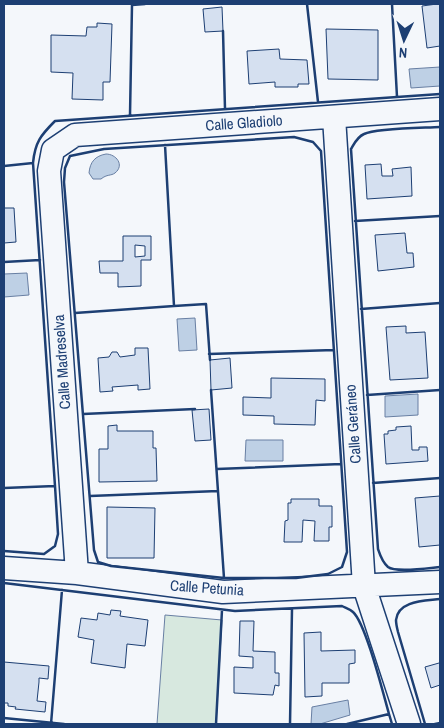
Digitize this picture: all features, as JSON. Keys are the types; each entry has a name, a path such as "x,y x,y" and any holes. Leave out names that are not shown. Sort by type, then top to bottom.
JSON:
{"street":[{"name":"Calle Gladiolo","path":"53,150 75,135 440,109"},
{"name":"Calle Geráneo","path":"334,117 364,586 409,724"},
{"name":"Calle Madreselva","path":"53,150 49,171 76,574"},
{"name":"Calle Petunia","path":"4,568 76,574 223,592 440,582"}],"shaded area":[{"path":"165,615 222,620 216,724 157,724"}],"water":[{"path":"440,67 440,86 411,88 409,69"},
{"path":"110,154 118,160 118,170 101,179 93,179 89,173 92,163 99,156"},
{"path":"27,273 29,295 4,297 4,274"},
{"path":"195,318 197,350 179,351 177,319"},
{"path":"418,394 418,415 385,417 385,396"},
{"path":"246,440 283,440 283,461 245,461"},
{"path":"348,700 350,715 320,724 311,724 312,707"}],"building":[{"path":"440,4 440,46 427,48 422,6"},
{"path":"222,7 223,31 205,32 203,9"},
{"path":"97,23 112,24 110,82 103,82 103,100 72,99 73,73 51,72 51,35 86,36 87,27 97,27"},
{"path":"326,29 378,30 378,80 328,79"},
{"path":"279,49 280,59 307,60 309,84 298,84 298,87 275,87 275,82 249,84 247,51"},
{"path":"381,164 382,176 393,176 392,169 411,167 412,196 367,199 365,165"},
{"path":"4,208 14,208 16,242 4,243"},
{"path":"405,233 407,253 413,253 414,267 378,271 375,235"},
{"path":"123,236 151,236 151,260 141,260 141,286 118,287 118,273 100,273 99,261 123,261","holes":["135,245 145,246 145,256 135,257"]},
{"path":"406,326 406,333 425,332 428,378 390,380 386,327"},
{"path":"135,348 148,348 150,389 138,390 138,385 112,387 113,391 100,392 98,358 109,357 112,352 117,352 120,357 135,355"},
{"path":"230,358 232,388 211,390 210,360"},
{"path":"271,378 325,379 325,401 316,400 315,425 274,424 274,416 243,415 243,397 271,398"},
{"path":"209,409 211,440 195,441 192,410"},
{"path":"117,425 117,431 153,431 153,448 156,448 157,481 99,482 99,449 108,449 108,426"},
{"path":"411,426 412,450 419,450 419,447 427,447 428,461 386,464 384,434 388,434 388,431 396,430 396,427"},
{"path":"440,496 440,545 419,547 415,498"},
{"path":"291,499 319,499 319,506 332,506 332,527 329,527 329,541 314,541 315,521 303,520 302,542 284,542 285,521 288,520 288,503 291,503"},
{"path":"107,507 155,508 154,558 107,558"},
{"path":"111,610 121,611 120,616 148,620 145,646 127,644 125,668 91,663 94,640 78,637 81,618 97,620 98,613 110,615"},
{"path":"240,621 254,621 253,651 275,652 275,673 279,673 279,686 275,685 273,695 234,693 234,667 253,668 253,657 239,656"},
{"path":"321,632 321,651 355,650 355,663 349,664 349,683 322,683 322,696 305,697 304,633"},
{"path":"4,662 49,666 48,679 39,678 37,701 46,702 45,712 15,709 16,707 8,706 8,703 4,703"},
{"path":"440,663 440,685 431,688 425,667"}],"wall":[{"path":"130,115 132,5 145,4"},
{"path":"307,4 318,102"},
{"path":"392,4 397,97"},
{"path":"223,31 225,109"},
{"path":"4,166 33,163 35,150 40,139 55,121 440,94"},
{"path":"440,127 389,129 370,132 359,137 351,149 378,549 384,563 392,569 413,570 440,567"},
{"path":"294,137 313,142 321,151 347,552 342,567 328,574 296,578 224,578 111,566 98,562 94,550 64,182 65,168 70,156 104,149 294,137"},
{"path":"165,145 174,306 206,304 210,360"},
{"path":"4,488 55,486 33,163"},
{"path":"355,221 440,216"},
{"path":"4,262 40,260"},
{"path":"361,309 440,303"},
{"path":"75,313 174,306"},
{"path":"209,354 334,350"},
{"path":"211,390 224,578"},
{"path":"367,395 440,390"},
{"path":"83,414 195,409"},
{"path":"217,469 341,464"},
{"path":"373,483 440,478"},
{"path":"4,551 44,554 55,546 58,534 55,486"},
{"path":"90,496 218,491"},
{"path":"4,583 235,611 342,606 353,612 363,630 374,660 389,714 347,724"},
{"path":"51,724 62,590"},
{"path":"425,724 396,620 398,613 407,605 420,601 440,599"},
{"path":"290,724 292,609"},
{"path":"216,724 222,610"},
{"path":"389,714 392,724"},
{"path":"4,718 64,724"},
{"path":"435,724 440,723"}]}
